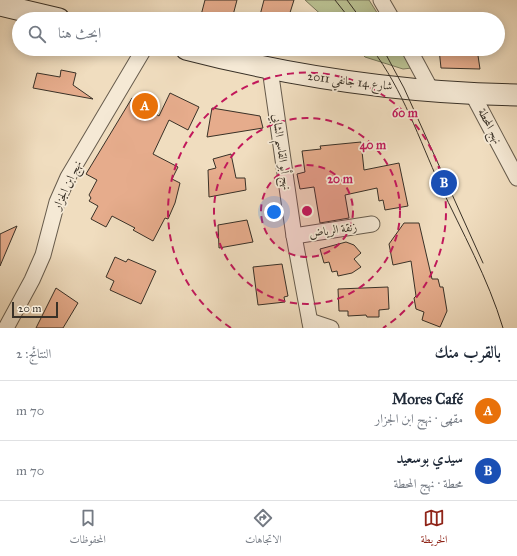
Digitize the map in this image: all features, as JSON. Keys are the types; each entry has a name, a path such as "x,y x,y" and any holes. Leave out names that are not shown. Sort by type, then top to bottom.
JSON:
{"main road":[{"path":"0,6 27,12"},
{"name":"شارع 14 جانفي 2011","path":"214,56 270,70 309,76 431,90 517,96"}],"street":[{"path":"381,0 388,12"},
{"name":"نهج ابن الجزار","path":"6,328 32,280 43,255 57,202 68,177 140,56"},
{"path":"413,56 431,90"},
{"name":"نهج أبو القاسم الشابي","path":"270,70 294,236 311,324"},
{"name":"نهج المحطة","path":"473,94 517,178"},
{"name":"زنقة الرياض","path":"294,236 372,224"},
{"path":"311,324 331,328"}],"green space":[{"path":"305,0 369,0 377,12 318,12"},
{"path":"364,56 404,56 412,68 403,69"}],"building":[{"path":"205,0 237,0 234,12 202,12"},
{"path":"264,0 294,0 290,12 261,12"},
{"path":"440,56 478,56 480,69 441,68"},
{"path":"61,70 76,73 73,85 93,99 33,88 37,73 60,77"},
{"path":"170,93 199,107 188,130 169,120 153,154 178,167 172,179 180,183 175,203 168,219 165,218 153,241 133,230 135,228 112,216 106,227 91,219 98,206 89,201 91,198 89,195 97,180 86,174 132,98 159,116"},
{"path":"212,108 260,116 263,128 207,137"},
{"path":"361,142 364,170 399,163 408,206 385,210 383,200 379,201 377,188 345,195 349,218 320,223 314,187 300,189 297,174 305,172 302,151 321,149 320,146"},
{"path":"231,154 236,178 245,178 246,190 209,197 208,170 216,168 213,159"},
{"path":"247,220 253,242 219,248 218,225"},
{"path":"404,223 419,223 432,279 438,279 440,287 443,287 447,311 440,327 422,320 424,312 416,309 414,298 416,296 411,261 393,265 389,244"},
{"path":"17,226 0,266 0,234"},
{"path":"346,242 354,245 361,253 354,259 361,267 352,273 338,276 337,271 332,272 329,262 324,263 320,249"},
{"path":"115,257 126,262 128,259 156,271 141,304 110,290 114,281 106,277"},
{"path":"282,264 288,296 284,297 285,302 258,305 253,267"},
{"path":"388,287 389,309 379,310 379,317 367,317 366,315 348,316 348,311 339,311 338,289"},
{"path":"56,288 78,303 63,328 36,328"}],"tram line":[{"path":"335,0 344,12"},
{"path":"347,0 356,12"},
{"path":"377,56 393,81 410,115 440,185 490,291 503,328"},
{"path":"387,56 404,88 483,263"}],"place":[{"name":"Mores Café","path":"145,106"},
{"name":"سيدي بوسعيد","path":"444,183"}]}
